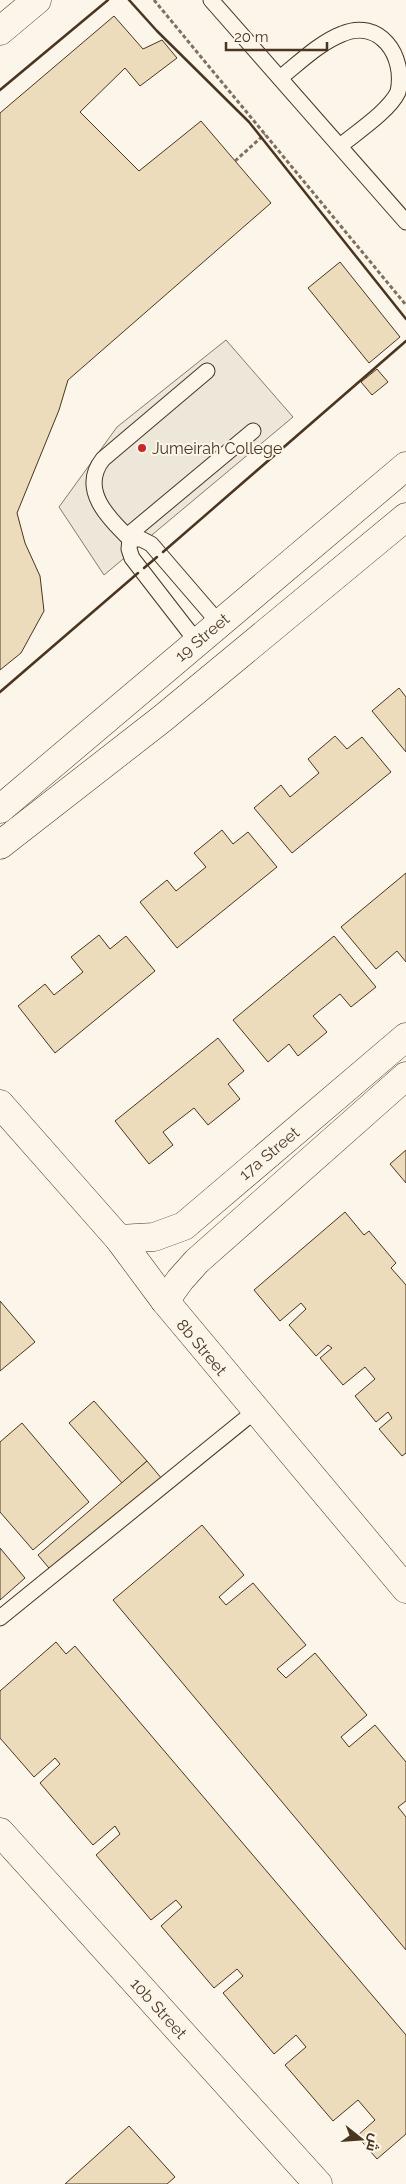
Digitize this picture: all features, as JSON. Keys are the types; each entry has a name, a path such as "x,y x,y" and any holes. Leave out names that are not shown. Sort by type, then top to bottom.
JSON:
{"street":[{"path":"0,31 37,0"},
{"name":"19 Street","path":"0,809 406,466"},
{"path":"0,845 163,718 406,517"},
{"path":"0,860 17,844 39,815"},
{"name":"17a Street","path":"119,1239 154,1237 184,1226 406,1037"},
{"name":"17a Street","path":"165,1301 197,1261 406,1076"},
{"name":"8b Street","path":"0,1104 119,1239 165,1301 255,1411 406,1589"},
{"name":"10b Street","path":"0,1832 318,2184"}],"lane":[{"path":"211,0 406,222"},
{"path":"280,78 330,40 357,29 372,31 386,38 397,49 402,63 403,78 398,93 388,105 340,146"},
{"path":"197,642 132,558 128,538 97,501 93,484 98,466 207,371"},
{"path":"128,538 253,431"},
{"path":"128,538 141,539 151,544 219,623"},
{"path":"0,1618 255,1411"}],"path":[{"path":"154,0 406,305"},
{"path":"235,161 265,134"}],"shaded area":[{"path":"226,340 293,417 104,575 59,507 117,427"}],"building":[{"path":"114,16 143,49 162,40 177,58 140,86 125,68 80,112 139,171 201,121 271,203 68,380 59,410 17,513 25,543 40,576 44,611 21,653 0,670 0,113"},
{"path":"340,262 400,337 369,363 308,288"},
{"path":"377,369 388,382 372,395 361,382"},
{"path":"399,688 406,697 406,752 372,711"},
{"path":"335,736 347,749 362,737 391,772 292,853 254,808 281,785 290,797 319,773 308,759"},
{"path":"222,830 233,844 248,832 277,867 177,948 140,902 167,880 176,891 206,867 194,853"},
{"path":"406,873 406,962 397,951 376,969 341,927"},
{"path":"99,935 110,949 126,936 155,971 55,1053 18,1006 45,984 54,995 83,972 71,957"},
{"path":"334,936 376,987 351,1007 340,994 313,1016 327,1032 298,1056 289,1044 268,1062 233,1020"},
{"path":"218,1038 244,1071 228,1084 240,1099 208,1125 194,1108 163,1132 173,1145 149,1164 115,1121"},
{"path":"406,1150 406,1183 390,1164"},
{"path":"345,1212 364,1235 369,1231 396,1263 391,1268 406,1285 406,1453 402,1456 379,1429 392,1418 388,1412 376,1422 355,1396 375,1379 365,1367 343,1385 320,1358 332,1348 328,1345 316,1356 289,1325 306,1309 301,1303 280,1321 254,1290"},
{"path":"0,1301 35,1342 0,1371"},
{"path":"94,1401 147,1461 122,1483 69,1423"},
{"path":"22,1423 89,1502 33,1550 0,1512 0,1442"},
{"path":"147,1461 162,1479 54,1574 38,1555"},
{"path":"202,1525 244,1575 219,1597 226,1605 253,1583 306,1645 277,1669 286,1678 315,1653 367,1715 341,1737 349,1747 375,1725 406,1762 406,1801 398,1807 406,1817 406,1950 113,1600"},
{"path":"0,1548 25,1578 0,1600"},
{"path":"56,1642 66,1654 75,1646 406,2035 406,2134 377,2159 357,2136 375,2120 358,2100 333,2121 285,2065 306,2047 296,2035 274,2054 223,1993 243,1976 237,1969 214,1988 161,1926 182,1907 176,1900 151,1920 96,1855 120,1834 115,1826 93,1845 86,1837 40,1783 60,1764 55,1758 34,1777 0,1738 0,1691"},
{"path":"129,2126 175,2177 167,2184 65,2184"}],"wall":[{"path":"0,90 108,0"},
{"path":"129,0 157,31 249,122 406,319"},
{"path":"163,552 406,341"},
{"path":"144,568 157,557"},
{"path":"0,692 138,573"}],"place":[{"name":"Jumeirah College","path":"142,448"}]}
